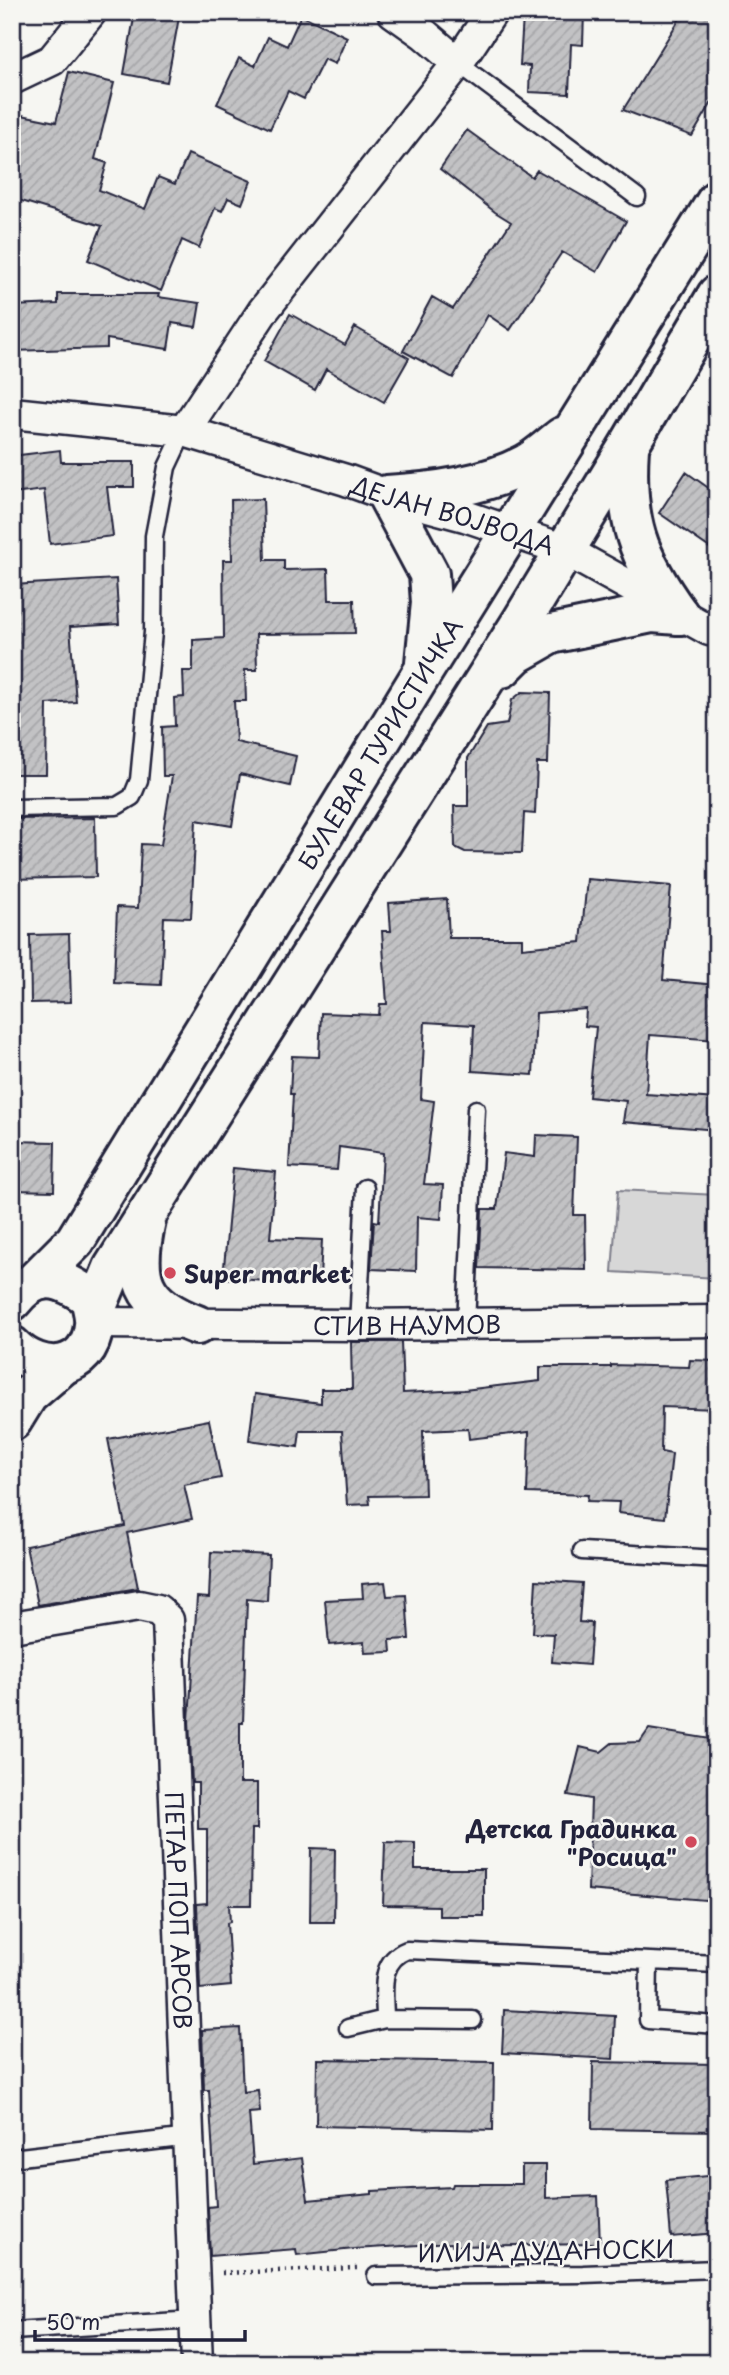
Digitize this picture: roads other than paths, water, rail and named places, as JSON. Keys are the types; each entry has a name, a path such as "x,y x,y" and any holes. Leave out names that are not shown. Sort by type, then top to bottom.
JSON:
{"main road":[{"name":"БУЛЕВАР ТУРИСТИЧКА","path":"20,1291 75,1241 717,200"},
{"path":"12,1421 28,1395 84,1338 113,1268 565,550 717,295"},
{"path":"425,670 431,603 429,574 387,495 456,487 489,480 528,463 580,423"},
{"path":"629,445 627,477 634,532 643,558 655,581 694,622"},
{"path":"472,698 516,654 551,634 652,613 694,622"},
{"path":"148,1211 140,1265 146,1289 156,1303 174,1317 197,1325"},
{"path":"12,1346 31,1362 44,1366 84,1338 90,1298 68,1282 52,1278 20,1291"}],"street":[{"path":"12,79 52,60 91,12"},
{"path":"393,12 458,63"},
{"path":"184,431 263,311 458,63 492,12"},
{"name":"ДЕЈАН ВОЈВОДА","path":"12,413 184,431 387,495 465,516 565,550 694,622"},
{"name":"СТИВ НАУМОВ","path":"84,1338 197,1325 717,1321"},
{"name":"ПЕТАР ПОП АРСОВ","path":"12,1627 139,1606 158,1610 168,1620 197,2363"}],"lane":[{"path":"458,63 637,197"},
{"path":"12,808 117,806 132,797 139,780 153,632 154,536 167,467 184,431"},
{"path":"466,1324 477,1109"},
{"path":"358,1325 365,1188"},
{"path":"582,1551 717,1559"},
{"path":"385,2019 386,1969 395,1955 407,1951 717,1964"},
{"path":"649,1961 648,2020 717,2025"},
{"path":"348,2028 385,2019 473,2020"},
{"path":"12,2158 188,2137"},
{"name":"ИЛИЈА ДУДАНОСКИ","path":"376,2276 583,2274 717,2269"},
{"path":"12,2331 196,2320"}],"place":[{"name":"Super market","path":"170,1273"},
{"name":"Детска Градинка \"Росица\"","path":"691,1842"}]}
